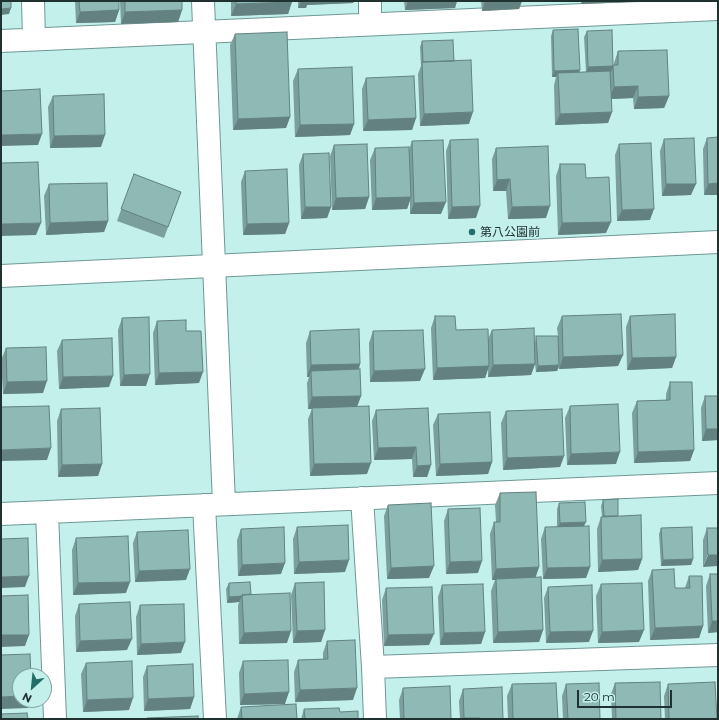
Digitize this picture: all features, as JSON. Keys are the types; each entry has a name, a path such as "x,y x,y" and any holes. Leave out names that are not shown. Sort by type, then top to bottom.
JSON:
{"street":[{"path":"33,1 34,39"},
{"path":"203,1 214,267 215,719"},
{"path":"370,1 370,24"},
{"path":"1,41 370,24 554,8 718,9"},
{"path":"1,276 718,242"},
{"path":"1,514 718,483"},
{"path":"362,498 375,719"},
{"path":"47,512 55,719"},
{"path":"373,668 718,655"}],"building":[{"path":"1,1 11,1 11,8 1,9"},
{"path":"79,1 119,1 119,10 80,12"},
{"path":"125,1 182,1 182,10 125,12"},
{"path":"236,1 292,1 292,2 236,4"},
{"path":"578,29 580,70 554,71 553,30"},
{"path":"612,30 613,66 588,67 587,31"},
{"path":"287,32 290,117 238,119 235,34"},
{"path":"453,40 454,61 423,62 422,41"},
{"path":"667,50 669,96 638,97 638,86 614,87 613,65 618,65 618,51"},
{"path":"471,60 473,112 424,114 422,62"},
{"path":"352,67 354,124 300,125 298,69"},
{"path":"610,71 612,112 560,114 558,73"},
{"path":"414,76 416,118 368,120 366,78"},
{"path":"40,89 42,134 1,135 1,91"},
{"path":"104,94 105,135 54,136 53,96"},
{"path":"718,137 718,183 708,184 707,138"},
{"path":"694,138 696,184 666,184 664,139"},
{"path":"478,139 480,206 452,207 450,140"},
{"path":"443,140 446,202 414,203 412,141"},
{"path":"651,143 654,209 622,210 619,144"},
{"path":"367,144 369,197 336,198 334,145"},
{"path":"548,146 550,206 512,207 510,179 497,180 496,148"},
{"path":"409,147 411,197 376,198 375,148"},
{"path":"329,153 331,207 305,207 303,154"},
{"path":"38,162 41,223 1,224 1,163"},
{"path":"560,164 585,164 586,178 609,177 611,222 562,223"},
{"path":"287,169 289,223 247,224 245,171"},
{"path":"134,174 181,192 168,227 121,209"},
{"path":"107,183 108,221 50,223 49,184"},
{"path":"621,314 623,355 563,357 562,316"},
{"path":"675,314 676,357 632,358 630,316"},
{"path":"435,316 455,316 456,330 488,329 489,366 437,368"},
{"path":"149,317 150,374 124,375 122,318"},
{"path":"186,320 186,331 201,331 203,372 159,373 157,321"},
{"path":"534,328 535,364 493,365 492,330"},
{"path":"359,329 360,364 311,365 310,331"},
{"path":"423,330 425,369 374,371 373,331"},
{"path":"536,336 558,336 559,365 538,366"},
{"path":"112,338 113,376 63,377 62,340"},
{"path":"46,347 47,381 7,382 6,348"},
{"path":"360,369 361,396 312,397 311,371"},
{"path":"670,382 692,382 694,450 638,452 637,401 670,400"},
{"path":"705,396 718,396 718,429 706,429"},
{"path":"618,404 620,452 571,454 570,406"},
{"path":"49,406 51,448 1,450 1,407"},
{"path":"369,406 371,463 314,464 312,408"},
{"path":"100,408 102,464 62,465 61,409"},
{"path":"428,408 431,465 417,466 416,447 378,448 376,410"},
{"path":"562,409 564,456 507,458 506,411"},
{"path":"490,412 492,462 440,464 438,414"},
{"path":"536,492 539,567 496,569 494,522 500,522 500,493"},
{"path":"618,499 618,516 604,516 603,500"},
{"path":"585,502 586,522 560,523 559,503"},
{"path":"431,503 434,566 391,568 388,505"},
{"path":"480,508 482,561 450,562 448,509"},
{"path":"641,515 642,559 602,560 601,517"},
{"path":"348,525 349,560 299,562 297,527"},
{"path":"589,526 590,567 547,568 545,527"},
{"path":"284,527 285,563 242,565 241,529"},
{"path":"692,527 693,559 663,560 661,528"},
{"path":"707,528 718,528 718,555 708,555"},
{"path":"188,530 190,569 139,571 137,532"},
{"path":"128,536 130,582 78,583 76,538"},
{"path":"28,538 29,576 1,577 1,539"},
{"path":"674,569 675,588 690,588 689,576 702,576 703,626 655,628 652,570"},
{"path":"710,574 718,574 718,621 712,621"},
{"path":"541,577 543,630 498,632 496,579"},
{"path":"250,582 251,594 229,597 229,583"},
{"path":"324,582 325,630 297,631 295,583"},
{"path":"642,583 644,630 602,632 601,584"},
{"path":"483,584 485,632 444,633 442,585"},
{"path":"592,585 593,631 550,632 548,587"},
{"path":"432,587 434,634 388,635 386,588"},
{"path":"290,593 291,631 244,633 242,595"},
{"path":"28,595 29,635 1,635 1,596"},
{"path":"130,602 132,639 80,641 79,604"},
{"path":"184,604 185,642 141,644 140,605"},
{"path":"355,640 357,688 300,690 298,660 328,659 327,641"},
{"path":"30,654 31,668 12,668 12,696 1,697 1,655"},
{"path":"288,660 289,692 244,694 243,661"},
{"path":"132,661 133,698 87,700 86,663"},
{"path":"193,664 194,697 148,699 147,666"},
{"path":"660,682 661,719 616,719 615,683"},
{"path":"715,682 717,719 669,719 668,684"},
{"path":"556,683 558,719 513,719 512,684"},
{"path":"599,683 600,719 568,719 566,684"},
{"path":"450,686 451,719 404,719 403,688"},
{"path":"502,687 503,719 464,718 463,689"},
{"path":"296,704 297,719 242,719 241,707"},
{"path":"339,708 340,712 358,711 358,719 305,719 304,709"},
{"path":"27,713 28,719 1,719 1,714"},
{"path":"198,716 198,719 147,719 147,718"}],"place":[{"name":"第八公園前","path":"472,232"}]}
